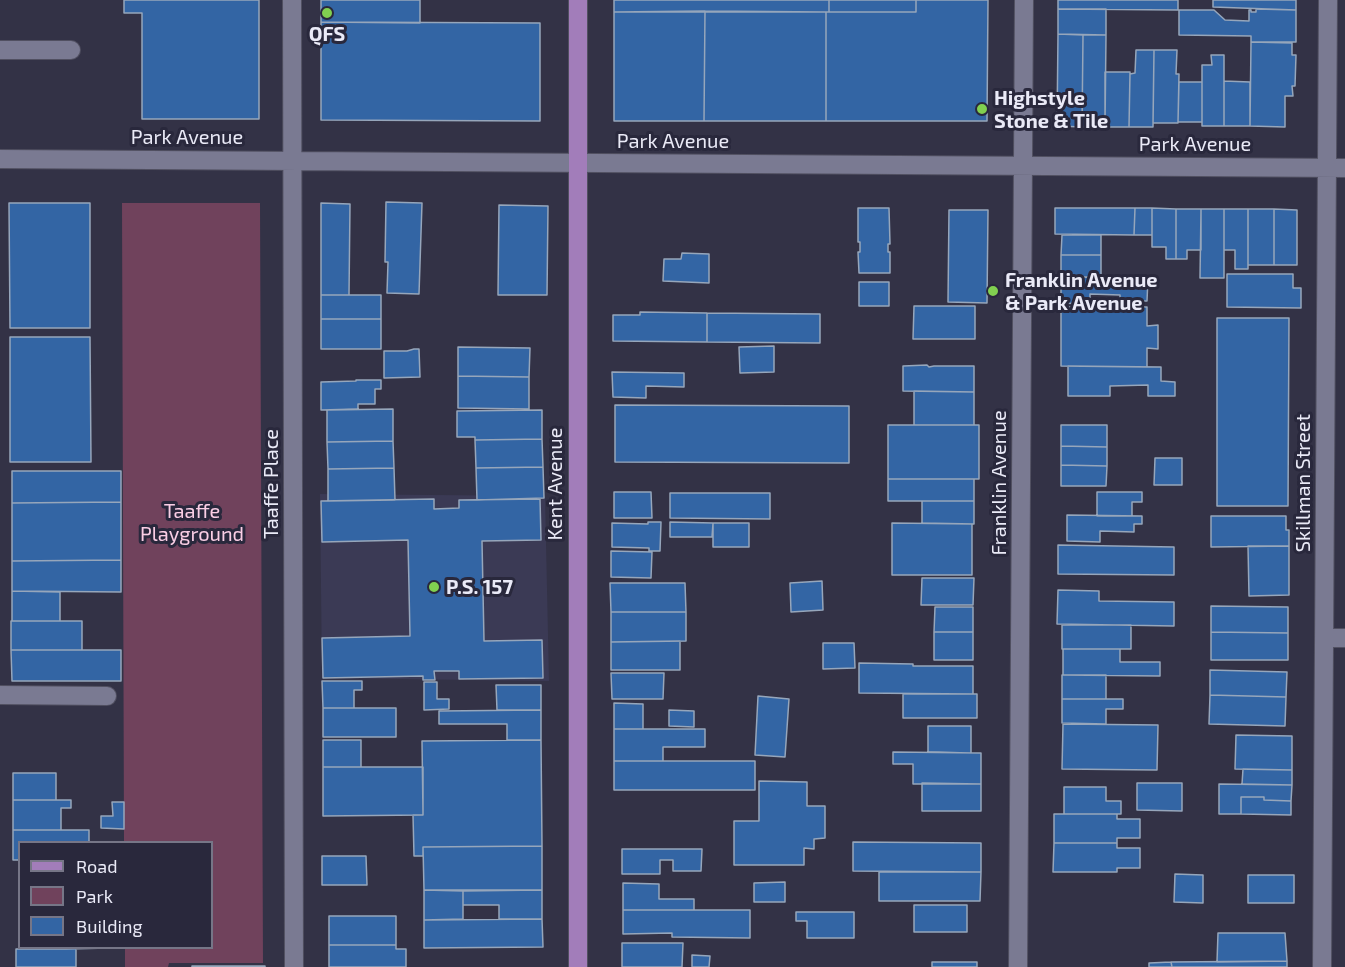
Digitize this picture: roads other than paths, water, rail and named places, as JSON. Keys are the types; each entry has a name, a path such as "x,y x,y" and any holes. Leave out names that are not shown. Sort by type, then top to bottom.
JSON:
{"main road":[{"name":"Kent Avenue","path":"578,0 578,967"}],"street":[{"name":"Taaffe Place","path":"292,0 294,967"},
{"name":"Franklin Avenue","path":"1018,967 1024,0"},
{"name":"Skillman Street","path":"1322,967 1324,638 1336,168 1328,0"},
{"path":"0,50 71,50"},
{"name":"Park Avenue","path":"0,159 1336,168"},
{"path":"1324,638 1345,638"},
{"path":"0,695 108,696"}],"place":[{"name":"QFS","path":"327,13"},
{"name":"Highstyle Stone & Tile","path":"982,109"},
{"name":"Franklin Avenue & Park Avenue","path":"993,291"},
{"name":"P.S. 157","path":"434,587"}],"park label":[{"name":"Taaffe Playground","path":"192,522"}]}
